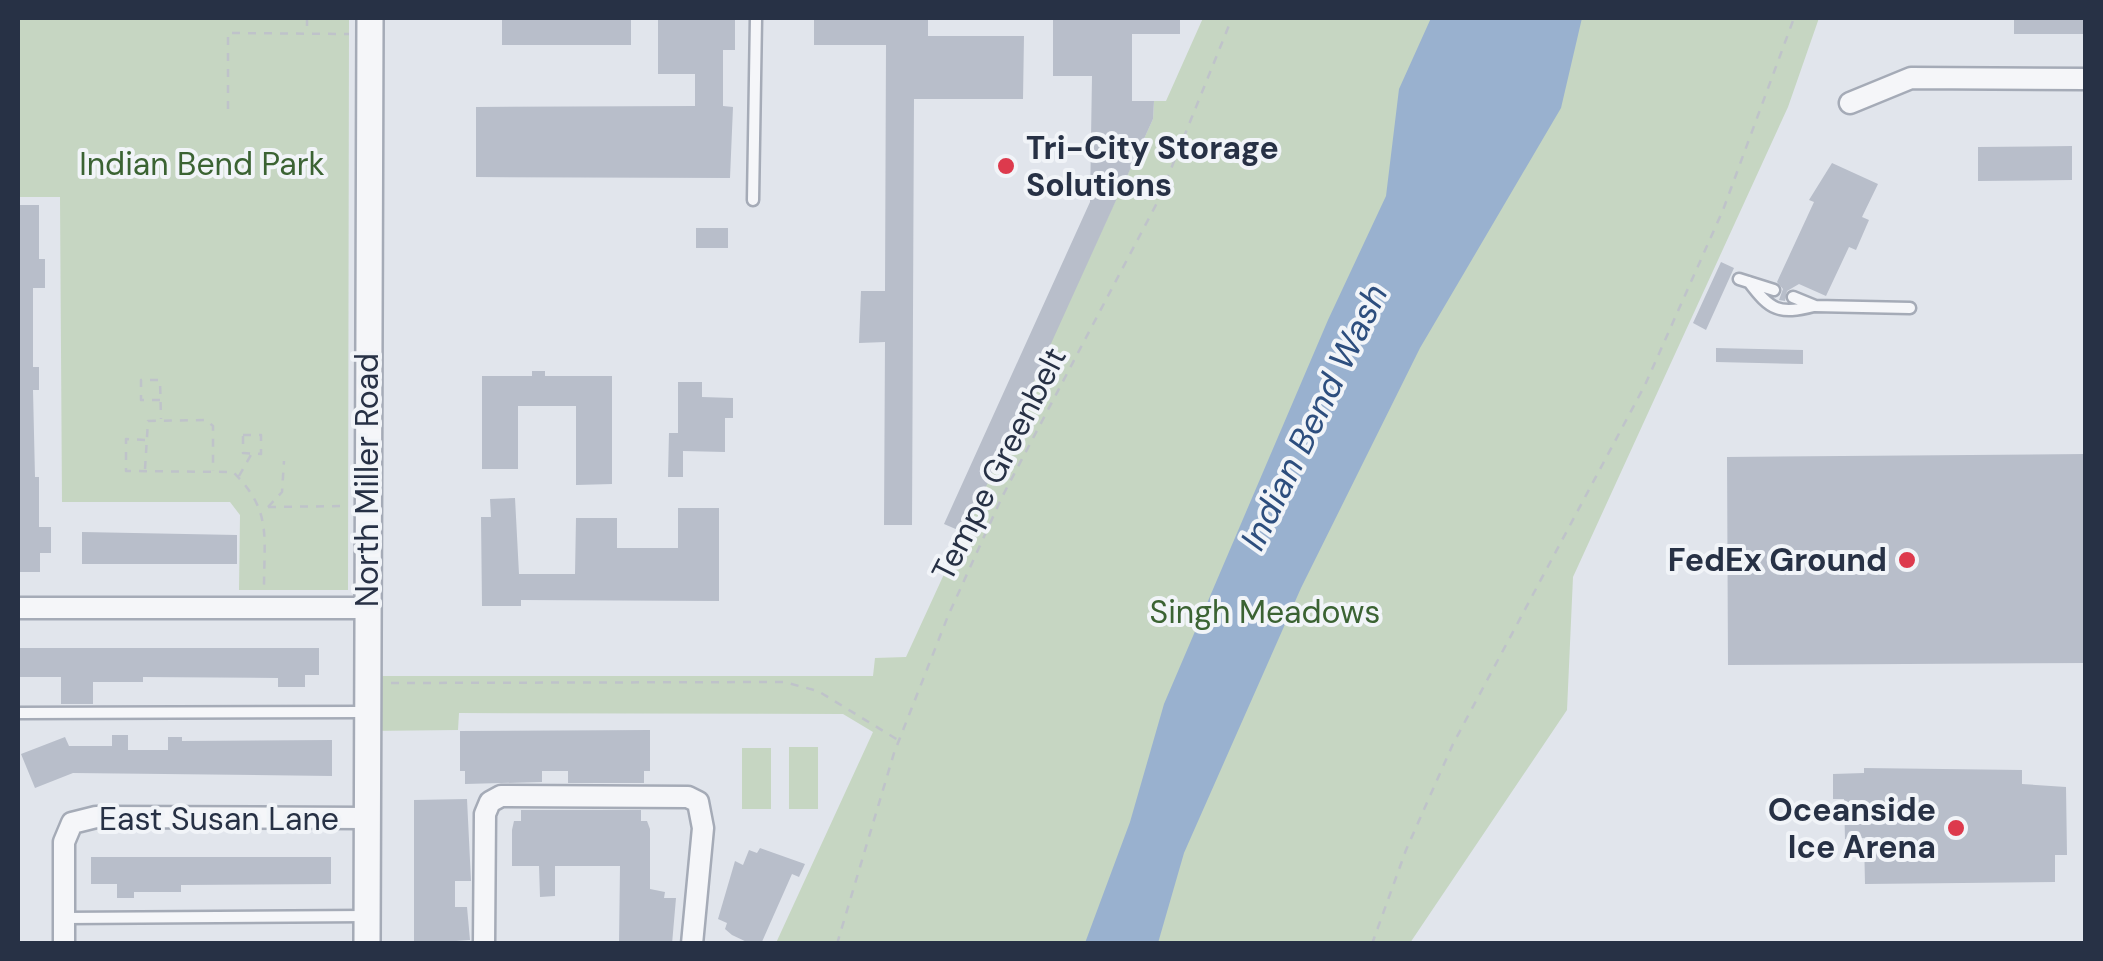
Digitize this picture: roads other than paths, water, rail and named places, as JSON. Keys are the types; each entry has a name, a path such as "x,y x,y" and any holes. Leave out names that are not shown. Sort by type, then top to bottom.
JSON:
{"street":[{"name":"North Miller Road","path":"367,944 370,26"},
{"path":"1850,103 1887,84 1911,78 2086,79"},
{"path":"18,608 366,608"},
{"path":"484,944 485,814 490,802 501,796 676,797 698,802 702,828 692,944"},
{"name":"East Susan Lane","path":"64,918 64,842 72,823 96,816 366,818"},
{"path":"64,918 64,944"}],"lane":[{"path":"752,200 756,18"},
{"path":"1774,290 1744,280 1768,308 1786,313 1814,306 1910,308"},
{"path":"1792,297 1814,306"},
{"path":"18,713 366,712"},
{"path":"64,918 366,916"}],"water":[{"name":"Indian Bend Wash","path":"1431,18 1582,18 1561,108 1420,348 1301,588 1184,853 1158,943 1085,943 1130,822 1164,704 1328,320 1386,196 1399,89"}],"place":[{"name":"Tri-City Storage Solutions","path":"1006,166"},
{"name":"FedEx Ground","path":"1907,560"},
{"name":"Oceanside Ice Arena","path":"1956,828"}],"park label":[{"name":"Indian Bend Park","path":"202,164"},
{"name":"Singh Meadows","path":"1265,612"}]}
